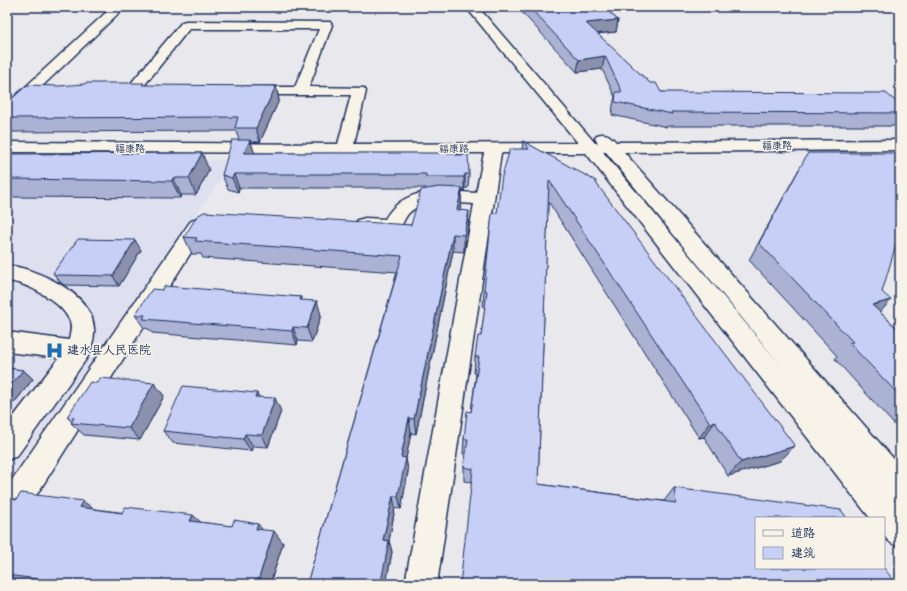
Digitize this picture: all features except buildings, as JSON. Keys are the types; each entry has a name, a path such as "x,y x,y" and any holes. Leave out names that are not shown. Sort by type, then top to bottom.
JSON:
{"street":[{"path":"7,112 119,7"},
{"path":"472,7 598,140 900,488"},
{"path":"487,7 543,71"},
{"path":"163,91 132,91 186,25 326,25 300,91"},
{"path":"232,91 359,91 345,148"},
{"path":"598,140 900,532"},
{"name":"福康路","path":"7,147 493,148 598,140 900,145"},
{"path":"421,584 493,148"},
{"path":"345,223 392,226 398,213 408,204 418,199 484,199"},
{"path":"7,513 197,227 209,219 228,214"},
{"path":"7,274 16,274 42,283 57,292 76,311 81,319 83,329 78,351 7,448"},
{"path":"7,342 78,351"}],"shaded area":[{"name":"建水县人民医院","path":"235,160 193,218 7,482 7,162"}],"place":[{"name":"建水县人民医院","path":"54,350"}]}
